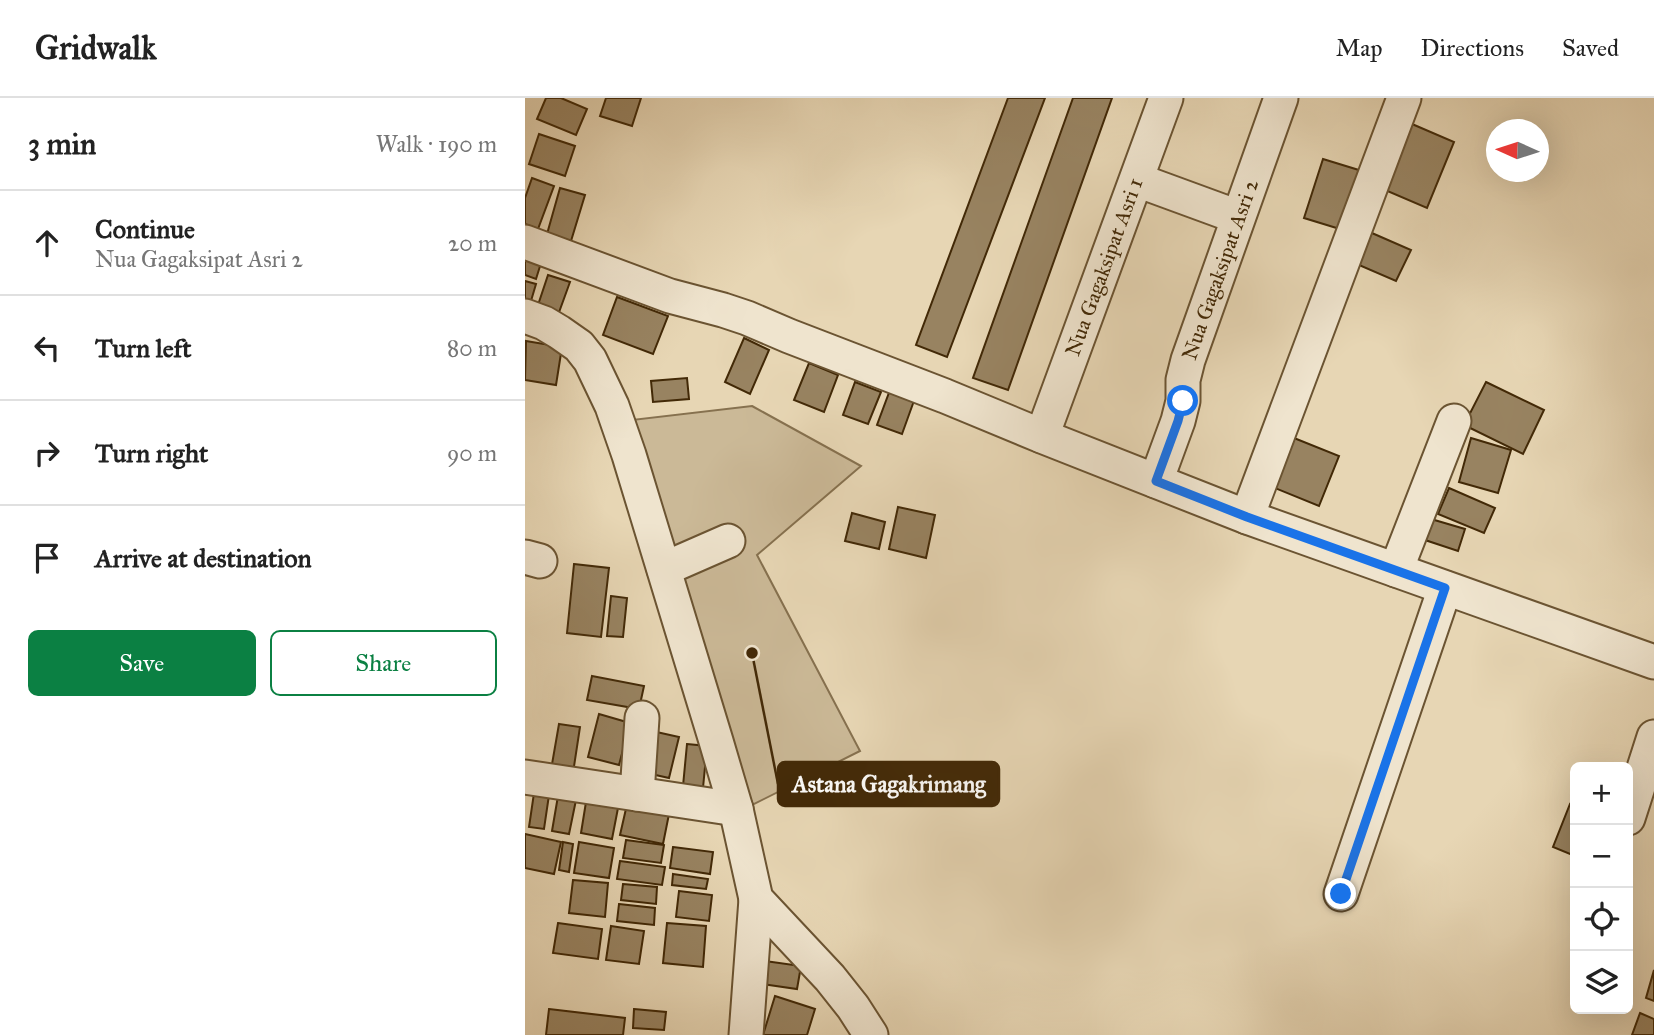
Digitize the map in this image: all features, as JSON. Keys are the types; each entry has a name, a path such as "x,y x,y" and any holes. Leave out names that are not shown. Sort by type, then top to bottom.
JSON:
{"street":[{"name":"Nua Gagaksipat Asri 1","path":"1042,436 1167,98"},
{"name":"Nua Gagaksipat Asri 2","path":"1156,481 1178,421 1188,360 1281,98"},
{"path":"1247,517 1404,98"},
{"path":"1137,180 1238,217"},
{"path":"525,242 670,296 747,318 1247,517 1654,662"},
{"path":"525,316 570,338 590,360 612,406 664,569 736,809 756,899 746,1035"},
{"path":"1396,570 1454,421"},
{"path":"664,569 728,541"},
{"path":"1341,894 1445,588"},
{"path":"637,794 642,718"},
{"path":"1633,802 1654,737"},
{"path":"525,777 736,809"},
{"path":"756,899 830,978 871,1035"}],"shaded area":[{"path":"752,406 861,466 757,555 860,751 744,809 623,421"}],"building":[{"path":"546,98 561,98 587,109 576,135 537,119"},
{"path":"606,98 641,98 632,126 600,116"},
{"path":"1008,98 1045,98 947,357 916,345"},
{"path":"1073,98 1112,98 1008,390 973,378"},
{"path":"1412,124 1454,142 1427,208 1385,190"},
{"path":"539,134 575,146 565,176 529,164"},
{"path":"1323,159 1362,171 1343,230 1304,218"},
{"path":"532,178 554,186 538,229 525,224 525,198"},
{"path":"560,188 585,195 571,241 547,234"},
{"path":"1365,230 1411,250 1396,281 1352,262"},
{"path":"525,258 541,263 536,279 525,275"},
{"path":"548,275 570,282 558,315 537,308"},
{"path":"525,281 536,284 528,311 525,311"},
{"path":"617,297 668,316 653,354 603,335"},
{"path":"744,338 769,350 750,394 725,382"},
{"path":"526,341 562,347 556,385 525,380"},
{"path":"809,363 838,375 824,412 794,400"},
{"path":"687,378 689,399 653,402 651,381"},
{"path":"855,382 881,392 868,424 843,415"},
{"path":"1486,382 1544,410 1523,454 1464,425"},
{"path":"890,390 915,398 902,434 877,425"},
{"path":"1284,434 1339,456 1319,506 1265,484"},
{"path":"1471,438 1511,450 1498,493 1459,482"},
{"path":"1449,488 1495,508 1484,533 1438,514"},
{"path":"898,507 935,515 926,558 889,549"},
{"path":"852,513 885,522 879,549 845,541"},
{"path":"1431,519 1465,529 1458,551 1425,540"},
{"path":"574,564 609,568 601,637 567,633"},
{"path":"611,596 627,598 623,637 607,636"},
{"path":"592,676 644,686 639,709 587,700"},
{"path":"599,714 630,723 619,765 588,757"},
{"path":"559,724 580,727 573,773 551,770"},
{"path":"652,731 679,737 669,778 642,772"},
{"path":"687,744 707,746 703,788 683,786"},
{"path":"534,793 549,795 544,829 529,827"},
{"path":"558,796 576,800 569,834 552,831"},
{"path":"628,800 670,809 663,844 620,835"},
{"path":"586,802 618,808 612,839 581,833"},
{"path":"1570,804 1570,854 1553,847"},
{"path":"525,834 561,842 554,874 525,868"},
{"path":"626,840 664,845 661,863 623,858"},
{"path":"563,842 573,844 569,872 559,870"},
{"path":"579,842 614,848 609,878 574,873"},
{"path":"673,847 713,852 710,874 670,868"},
{"path":"620,861 665,867 662,885 617,879"},
{"path":"673,874 708,879 706,889 672,885"},
{"path":"573,880 608,883 605,917 569,913"},
{"path":"623,884 657,887 656,904 621,900"},
{"path":"679,891 712,895 709,921 676,917"},
{"path":"619,904 655,908 654,925 617,921"},
{"path":"558,923 602,929 598,959 553,953"},
{"path":"667,923 706,926 703,967 663,963"},
{"path":"611,926 644,931 639,964 606,960"},
{"path":"765,961 801,966 797,989 762,984"},
{"path":"1654,970 1654,1001 1646,998"},
{"path":"775,996 815,1009 807,1035 763,1035"},
{"path":"549,1009 625,1018 623,1035 546,1035"},
{"path":"634,1009 666,1012 664,1030 633,1028"},
{"path":"1640,1013 1654,1019 1654,1035 1632,1035"}],"place":[{"name":"Astana Gagakrimang","path":"752,653"}],"route":[{"path":"1183,401 1156,481 1247,517 1445,588 1341,894"}]}
